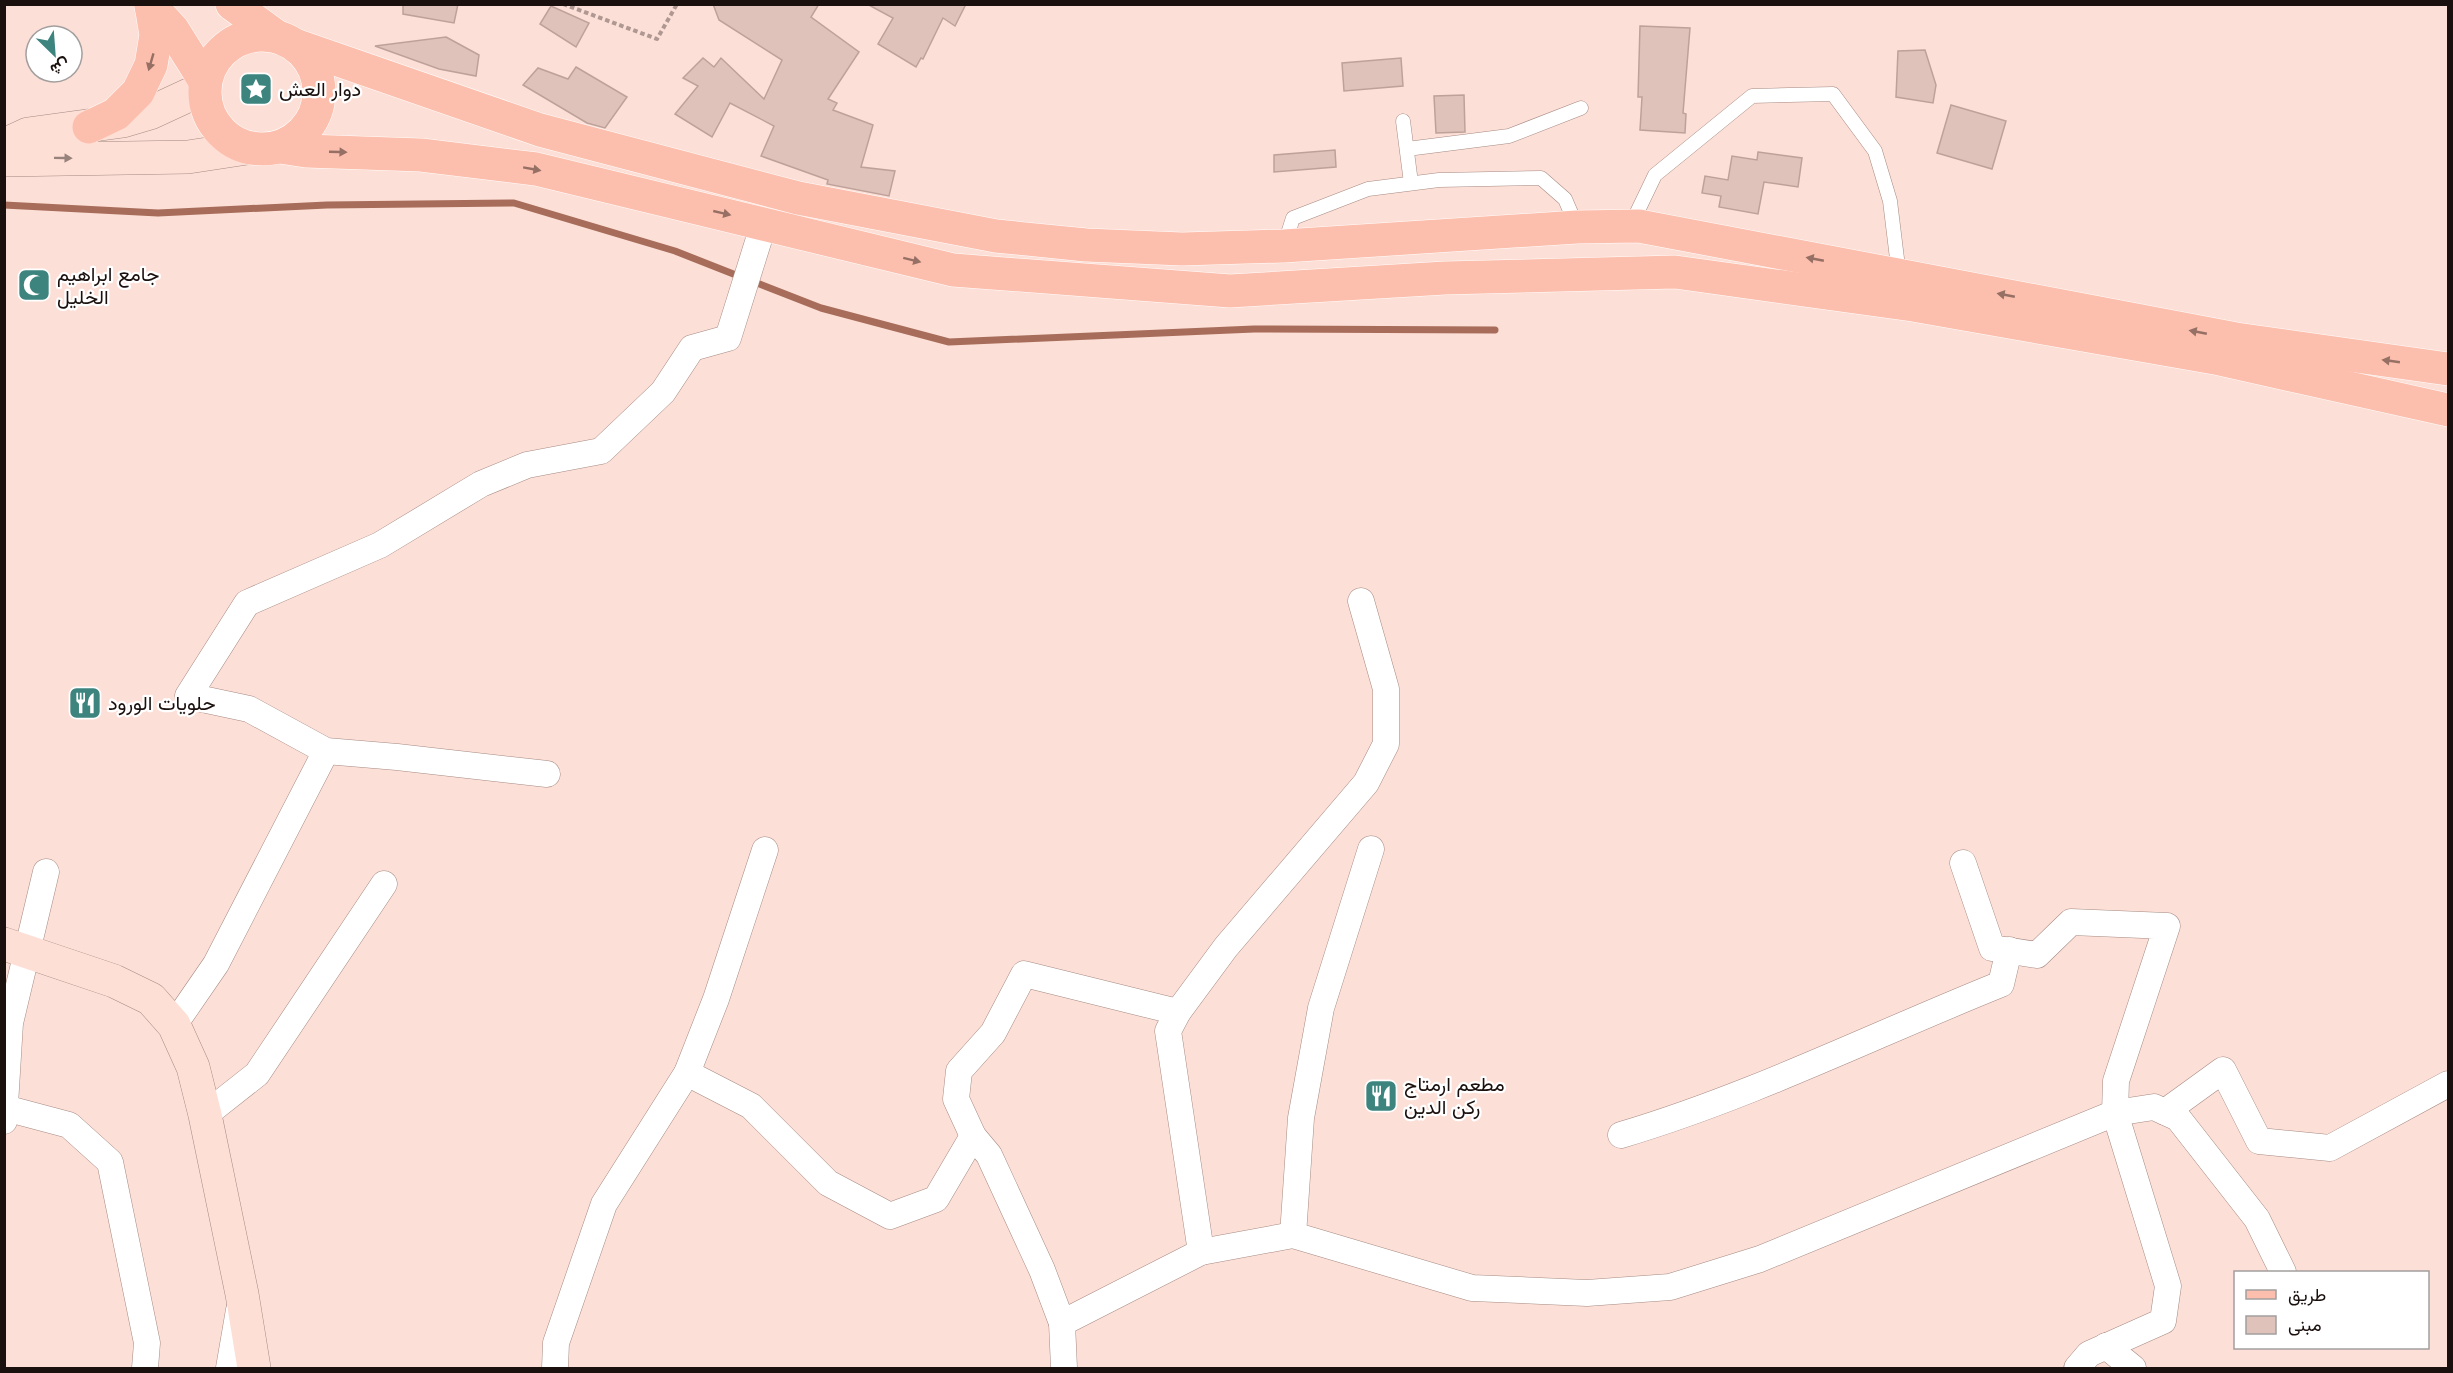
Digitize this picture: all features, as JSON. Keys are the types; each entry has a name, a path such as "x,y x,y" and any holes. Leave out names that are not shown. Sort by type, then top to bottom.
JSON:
{"main road":[{"path":"232,4 286,41 308,58 317,74 320,92 317,109 309,126 296,139 280,147 264,150 247,148 232,142 210,119 205,104 205,84 210,66 219,53 245,37 261,35 286,41 540,130 798,198 996,236 1086,245 1182,249 1284,246 1577,227 1631,226 2236,339 2448,369"},
{"path":"150,5 173,30 205,84"},
{"path":"88,127 116,114 138,92 152,65 156,35 150,5"},
{"path":"280,147 306,151 421,155 536,169 953,270 1230,291 1445,278 1676,272 1913,305 2216,358 2443,411"}],"street":[{"path":"4,145 28,134 53,129 88,127 150,113 205,84"},
{"path":"4,160 188,157 247,148"},
{"path":"548,774 326,751 249,710 188,696 247,603 380,545 481,484 527,465 601,451 663,392 692,348 728,338 764,223"},
{"path":"1201,1252 1168,1031 1178,1012 1226,947 1366,783 1386,744 1386,689 1361,602"},
{"path":"174,1025 216,963 326,751"},
{"path":"1293,1235 1301,1118 1321,1008 1371,849"},
{"path":"555,1368 556,1343 604,1204 687,1073 716,999 765,850"},
{"path":"1963,863 1992,948 2037,955 2071,922 2167,926 2116,1081 2115,1113 2168,1286 2163,1321 2089,1354 2078,1368"},
{"path":"46,872 16,948 5,1114 69,1125 110,1162 147,1343 145,1368"},
{"path":"205,1115 257,1074 384,884"},
{"path":"16,948 114,981 151,999 174,1025 193,1067 205,1115 242,1294 254,1368"},
{"path":"1621,1135 1667,1121 1798,1072 1910,1021 2001,984 2009,950"},
{"path":"1064,1368 1062,1323 1042,1270 989,1155 973,1136 956,1099 959,1071 993,1033 1024,974 1178,1012"},
{"path":"2165,1112 2223,1070 2259,1141 2330,1148 2448,1084"},
{"path":"687,1073 751,1106 828,1183 890,1216 936,1199 973,1136"},
{"path":"1062,1323 1201,1252 1293,1235 1472,1288 1587,1293 1670,1287 1781,1251 2115,1113 2154,1107 2178,1118 2257,1219 2283,1271"},
{"path":"229,1368 242,1294"},
{"path":"2106,1346 2133,1368"}],"lane":[{"path":"1631,226 1655,175 1752,96 1833,94 1875,151 1890,201 1899,275"},
{"path":"1407,149 1509,136 1581,108"},
{"path":"1403,121 1412,183"},
{"path":"1284,246 1293,218 1368,189 1439,180 1541,178 1564,199 1577,227"}],"path":[{"path":"563,4 657,39 677,4"}],"building":[{"path":"403,4 458,4 454,23 403,14"},
{"path":"713,4 819,4 811,17 859,52 828,99 837,103 833,110 873,125 861,167 895,171 889,196 827,184 828,180 761,156 774,126 730,103 712,137 675,114 698,86 683,78 703,58 714,67 721,58 764,99 782,60 719,20"},
{"path":"867,4 966,4 955,26 943,18 923,59 921,58 916,67 878,44 893,18"},
{"path":"551,6 589,23 576,47 540,24"},
{"path":"1640,26 1690,28 1683,113 1686,114 1685,133 1640,130 1642,97 1638,97"},
{"path":"446,37 479,55 476,76 439,69 375,46"},
{"path":"1925,50 1936,85 1933,103 1896,97 1898,51"},
{"path":"1401,58 1403,86 1344,91 1342,63"},
{"path":"576,67 627,97 605,128 587,123 523,85 538,68 568,79"},
{"path":"1464,95 1465,132 1436,133 1434,96"},
{"path":"1951,105 2006,121 1992,169 1937,153"},
{"path":"1335,150 1336,167 1274,172 1274,155"},
{"path":"1758,152 1802,158 1798,187 1764,182 1758,214 1719,207 1721,196 1702,193 1705,176 1728,180 1732,156 1757,160"}],"waterway":[{"path":"4,205 158,213 327,205 514,203 675,251 741,277"},
{"path":"752,281 821,308 949,342 1254,329 1495,330"}],"place":[{"name":"دوار العش","path":"256,89"},
{"name":"جامع ابراهيم الخليل","path":"34,285"},
{"name":"حلويات الورود","path":"85,703"},
{"name":"مطعم ارمتاج ركن الدين","path":"1381,1096"}]}
